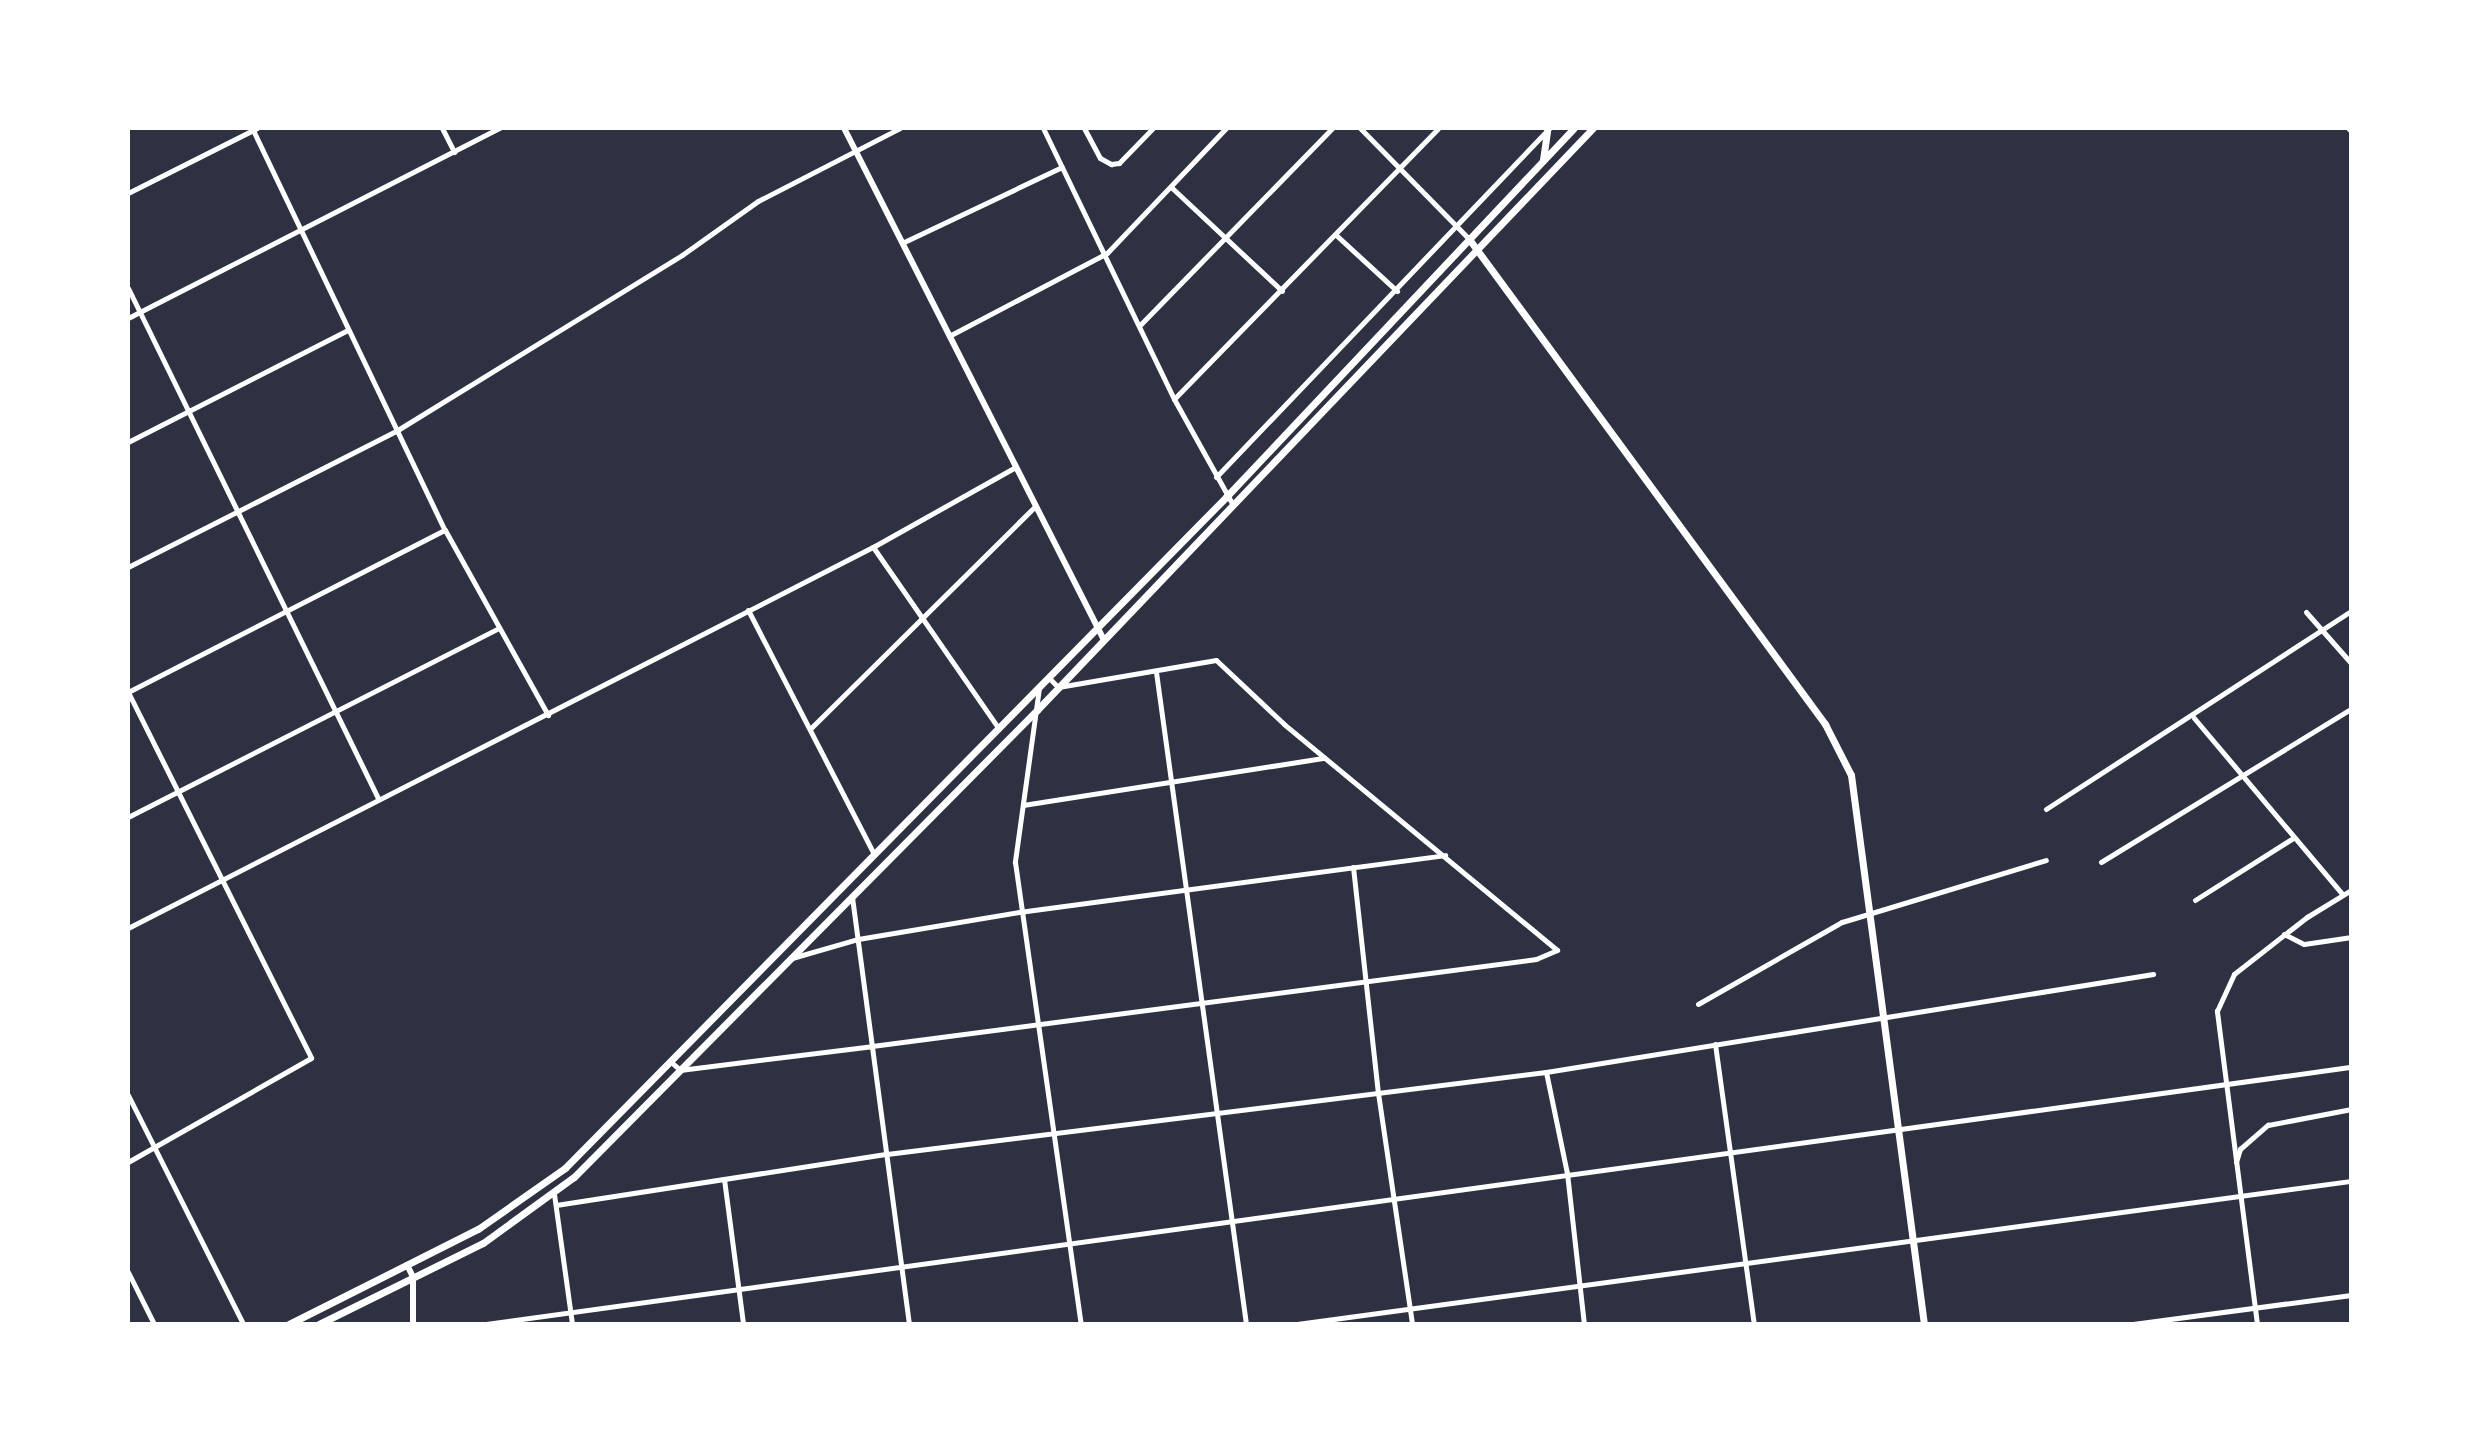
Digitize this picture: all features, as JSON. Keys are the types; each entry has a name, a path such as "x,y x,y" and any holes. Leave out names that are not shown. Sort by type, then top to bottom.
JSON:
{"main road":[{"path":"289,1324 515,1207 565,1168 1226,497 1574,128"},
{"path":"319,1324 493,1237 574,1177 1037,710 1593,128"},
{"path":"1543,160 1549,130"},
{"path":"1522,182 1532,191"},
{"path":"1469,239 1833,737 1859,804 1867,914 1924,1324"},
{"path":"565,1168 574,1177"}],"street":[{"path":"442,128 454,152"},
{"path":"128,318 500,128"},
{"path":"844,128 1095,631 1104,640"},
{"path":"128,567 396,431 682,255 758,201 900,128"},
{"path":"1043,128 1107,253 1174,399 1226,497 1234,506"},
{"path":"1084,128 1100,158 1111,164 1119,163 1153,128"},
{"path":"948,337 1107,253 1226,128"},
{"path":"1140,325 1332,128"},
{"path":"1360,128 1469,239"},
{"path":"1174,399 1438,128"},
{"path":"128,193 254,129 297,231 445,530 548,715"},
{"path":"1216,477 1459,228 1549,130"},
{"path":"901,244 1062,167"},
{"path":"1171,187 1282,291"},
{"path":"1336,234 1397,291"},
{"path":"128,288 186,412 378,798"},
{"path":"128,442 346,331"},
{"path":"128,928 873,547 1014,468"},
{"path":"810,729 1034,507"},
{"path":"128,1162 311,1058 128,692 288,613 445,530"},
{"path":"873,547 999,729"},
{"path":"748,610 874,855"},
{"path":"2046,809 2194,718 2351,611"},
{"path":"2306,612 2351,663"},
{"path":"128,817 335,708 499,628"},
{"path":"670,1061 680,1070 872,1046 1366,978 1536,959 1557,950 1446,855 1324,758 1216,660 1058,687 1049,678"},
{"path":"1156,672 1246,1324"},
{"path":"1039,688 1015,862 1019,912 1081,1324"},
{"path":"2101,862 2351,709"},
{"path":"2194,718 2342,894"},
{"path":"1023,805 1172,778 1324,758"},
{"path":"2195,900 2293,838"},
{"path":"790,959 858,939 1019,912 1446,855"},
{"path":"1698,1004 1842,922 2046,860"},
{"path":"1353,867 1378,1093 1412,1324"},
{"path":"2257,1324 2217,1011 2222,991 2284,934 2351,890"},
{"path":"852,895 909,1324"},
{"path":"2284,934 2304,944 2351,937"},
{"path":"556,1205 887,1154 1546,1072 2153,974"},
{"path":"1715,1044 1754,1324"},
{"path":"486,1324 2351,1067"},
{"path":"1546,1072 1567,1173 1584,1324"},
{"path":"128,1095 243,1324"},
{"path":"2235,1166 2240,1149 2268,1125 2351,1109"},
{"path":"724,1179 743,1324"},
{"path":"1297,1324 2351,1181"},
{"path":"554,1194 572,1324"},
{"path":"407,1265 413,1277 413,1324"},
{"path":"128,1272 154,1324"},
{"path":"2133,1324 2351,1295"}]}
